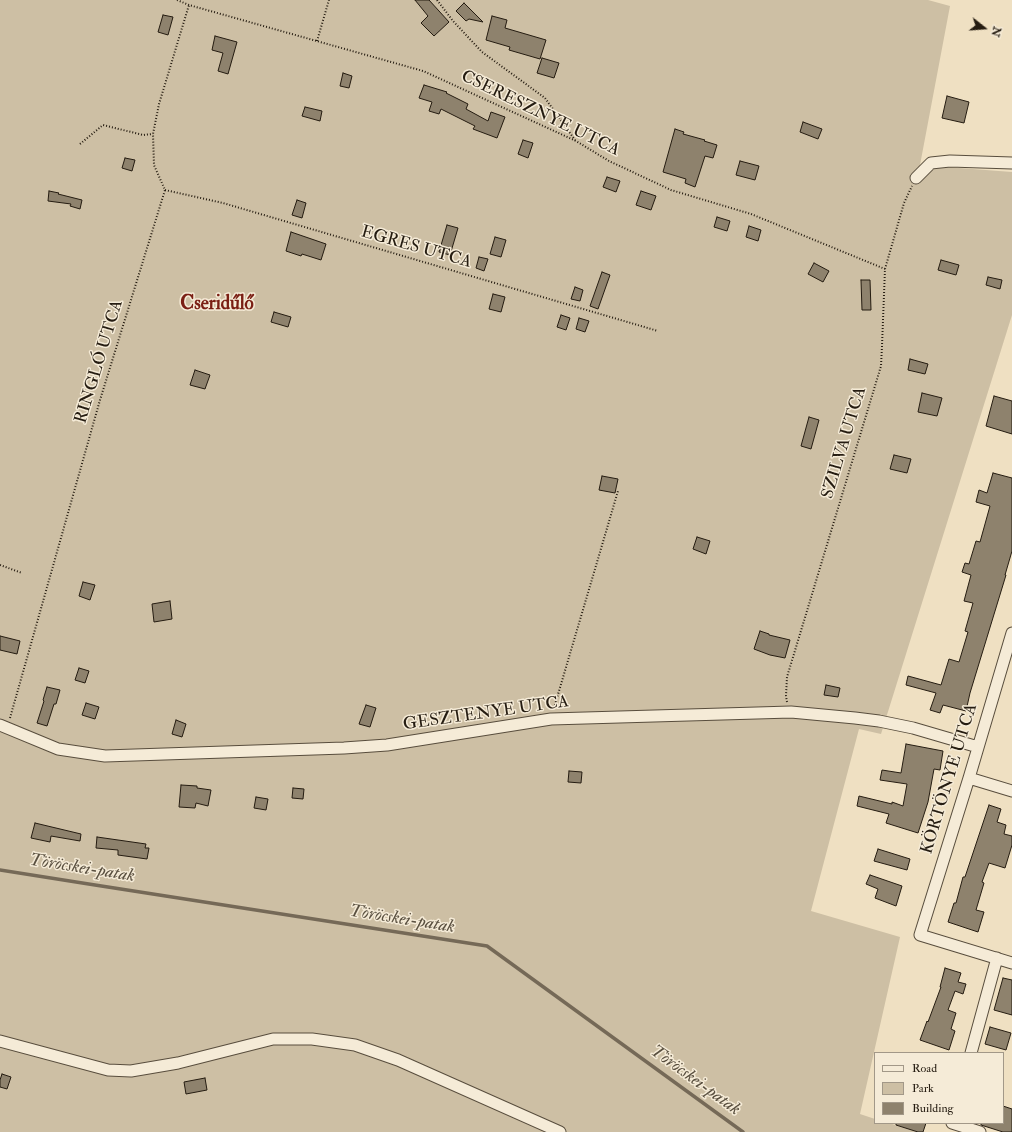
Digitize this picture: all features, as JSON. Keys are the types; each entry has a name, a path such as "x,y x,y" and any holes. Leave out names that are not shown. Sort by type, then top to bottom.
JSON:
{"street":[{"path":"916,178 931,163 950,160 1012,163"},
{"name":"KÖRTÖNYE UTCA","path":"997,958 920,935 1012,633"},
{"name":"GESZTENYE UTCA","path":"4,726 58,749 105,756 344,748 387,745 551,719 791,712 879,721 913,728 978,747"},
{"path":"969,778 1012,791"},
{"path":"971,1052 997,958 1012,963"},
{"path":"0,1041 108,1070 131,1070 178,1063 274,1039 312,1039 354,1045 398,1060 560,1132"},
{"path":"955,1124 980,1132"}],"path":[{"name":"CSERESZNYE UTCA","path":"177,0 189,5 423,71 576,141 609,161 671,190 751,214 885,269"},
{"path":"317,41 329,0"},
{"path":"437,0 453,22 482,52 545,98 576,141"},
{"path":"165,190 154,165 153,134 159,104 189,5"},
{"path":"80,144 104,125 143,135 153,134"},
{"name":"SZILVA UTCA","path":"791,712 786,696 787,677 880,366 885,269 904,203 916,178"},
{"name":"EGRES UTCA","path":"165,190 223,203 658,331"},
{"name":"RINGLÓ UTCA","path":"4,726 100,400 165,190"},
{"path":"551,719 618,491"},
{"path":"0,565 22,573"}],"green space":[{"path":"0,0 928,0 950,6 920,165 1012,172 1012,315 881,734 859,729 811,911 900,937 860,1114 874,1119 874,1124 892,1124 918,1132 0,1132"}],"building":[{"path":"415,0 429,0 449,22 434,36 421,23 428,16"},
{"path":"464,3 483,22 469,19 466,21 456,11"},
{"path":"163,15 173,17 168,35 158,32"},
{"path":"492,16 507,20 505,28 546,40 540,59 509,50 510,47 486,40"},
{"path":"215,36 237,42 228,74 218,71 223,53 212,50"},
{"path":"542,58 559,63 554,78 537,73"},
{"path":"343,73 352,76 349,88 340,86"},
{"path":"424,85 447,92 446,93 468,104 466,109 488,121 491,112 505,117 497,138 473,129 475,126 441,109 439,114 429,111 432,102 419,98"},
{"path":"947,96 969,102 964,123 942,118"},
{"path":"305,107 322,111 320,121 302,116"},
{"path":"803,122 822,129 818,139 800,132"},
{"path":"675,129 684,132 683,134 717,145 713,158 705,156 695,187 685,183 686,179 663,172"},
{"path":"523,140 533,143 528,158 518,154"},
{"path":"125,158 135,160 132,171 122,168"},
{"path":"740,161 759,166 755,180 736,175"},
{"path":"607,177 620,181 616,192 603,187"},
{"path":"49,191 82,200 80,209 70,206 71,204 48,201"},
{"path":"641,191 656,196 651,210 636,205"},
{"path":"297,200 306,203 302,218 292,215"},
{"path":"717,217 730,221 727,231 714,227"},
{"path":"447,225 458,228 450,255 439,252"},
{"path":"749,226 761,230 758,241 746,237"},
{"path":"291,232 326,244 321,260 286,251"},
{"path":"495,237 506,240 501,257 490,254"},
{"path":"479,257 488,259 484,271 476,268"},
{"path":"941,260 959,265 956,275 938,270"},
{"path":"814,263 829,271 823,282 808,274"},
{"path":"602,272 610,275 598,309 590,306"},
{"path":"988,277 1002,280 1000,289 986,285"},
{"path":"861,280 870,280 871,310 862,310"},
{"path":"575,287 583,290 580,301 571,299"},
{"path":"493,294 505,297 501,312 489,309"},
{"path":"274,312 291,317 288,327 271,322"},
{"path":"561,315 570,318 566,330 557,327"},
{"path":"579,318 589,321 585,332 576,329"},
{"path":"910,359 928,364 925,374 908,370"},
{"path":"195,370 210,375 205,389 190,385"},
{"path":"922,393 942,398 937,416 918,412"},
{"path":"994,396 1012,401 1012,434 986,426"},
{"path":"809,417 819,420 811,449 801,446"},
{"path":"894,455 911,459 907,473 890,469"},
{"path":"993,473 1012,478 1012,551 966,711 943,705 940,713 930,710 936,693 906,685 908,676 941,685 949,659 959,662 968,632 965,631 973,603 964,601 971,575 962,572 965,563 969,564 976,541 980,542 990,506 976,502 979,490 987,493"},
{"path":"602,476 618,479 615,493 599,490"},
{"path":"697,537 710,541 706,554 693,549"},
{"path":"83,582 95,585 90,600 79,596"},
{"path":"170,601 172,619 154,622 152,604"},
{"path":"760,631 769,635 790,640 785,658 770,655 754,649"},
{"path":"0,636 20,641 17,654 0,650"},
{"path":"79,668 89,671 85,683 75,680"},
{"path":"826,685 840,688 838,697 824,695"},
{"path":"47,687 60,690 47,726 37,723"},
{"path":"86,703 99,707 95,719 82,715"},
{"path":"366,705 376,708 370,727 359,724"},
{"path":"176,720 186,724 182,737 172,734"},
{"path":"906,744 943,751 940,770 934,769 928,802 918,833 886,823 889,814 857,806 859,796 892,804 892,802 903,806 907,784 880,780 882,770 901,773"},
{"path":"569,771 582,772 581,783 568,782"},
{"path":"181,785 197,786 197,788 211,790 208,806 196,803 195,808 179,807"},
{"path":"293,788 304,789 303,799 292,798"},
{"path":"256,797 268,799 266,810 254,808"},
{"path":"989,805 1001,809 997,822 1006,825 1004,834 1012,836 1012,845 1005,868 989,863 982,882 984,883 976,910 984,912 978,932 948,922 954,903 956,903 963,877 965,877"},
{"path":"35,823 81,834 80,841 51,836 50,842 31,838"},
{"path":"97,837 146,844 145,848 149,848 147,859 118,855 118,850 96,848"},
{"path":"878,849 910,859 907,870 874,861"},
{"path":"870,875 902,886 896,906 875,898 878,889 866,884"},
{"path":"945,968 961,973 958,982 966,984 963,994 955,991 948,1010 956,1013 951,1029 955,1031 949,1050 920,1040 941,987"},
{"path":"1003,978 1012,980 1012,1015 994,1010"},
{"path":"990,1027 1011,1033 1006,1050 985,1044"},
{"path":"2,1074 11,1077 7,1089 0,1087"},
{"path":"205,1078 207,1090 186,1094 184,1082"},
{"path":"1004,1106 1012,1109 1012,1132 1003,1132 981,1125 1004,1124"},
{"path":"926,1124 923,1132 918,1132 896,1125"}],"waterway":[{"name":"Töröcskei-patak","path":"0,870 487,946 743,1132"}],"district":[{"name":"Cseridűlő","path":"217,305"}]}
